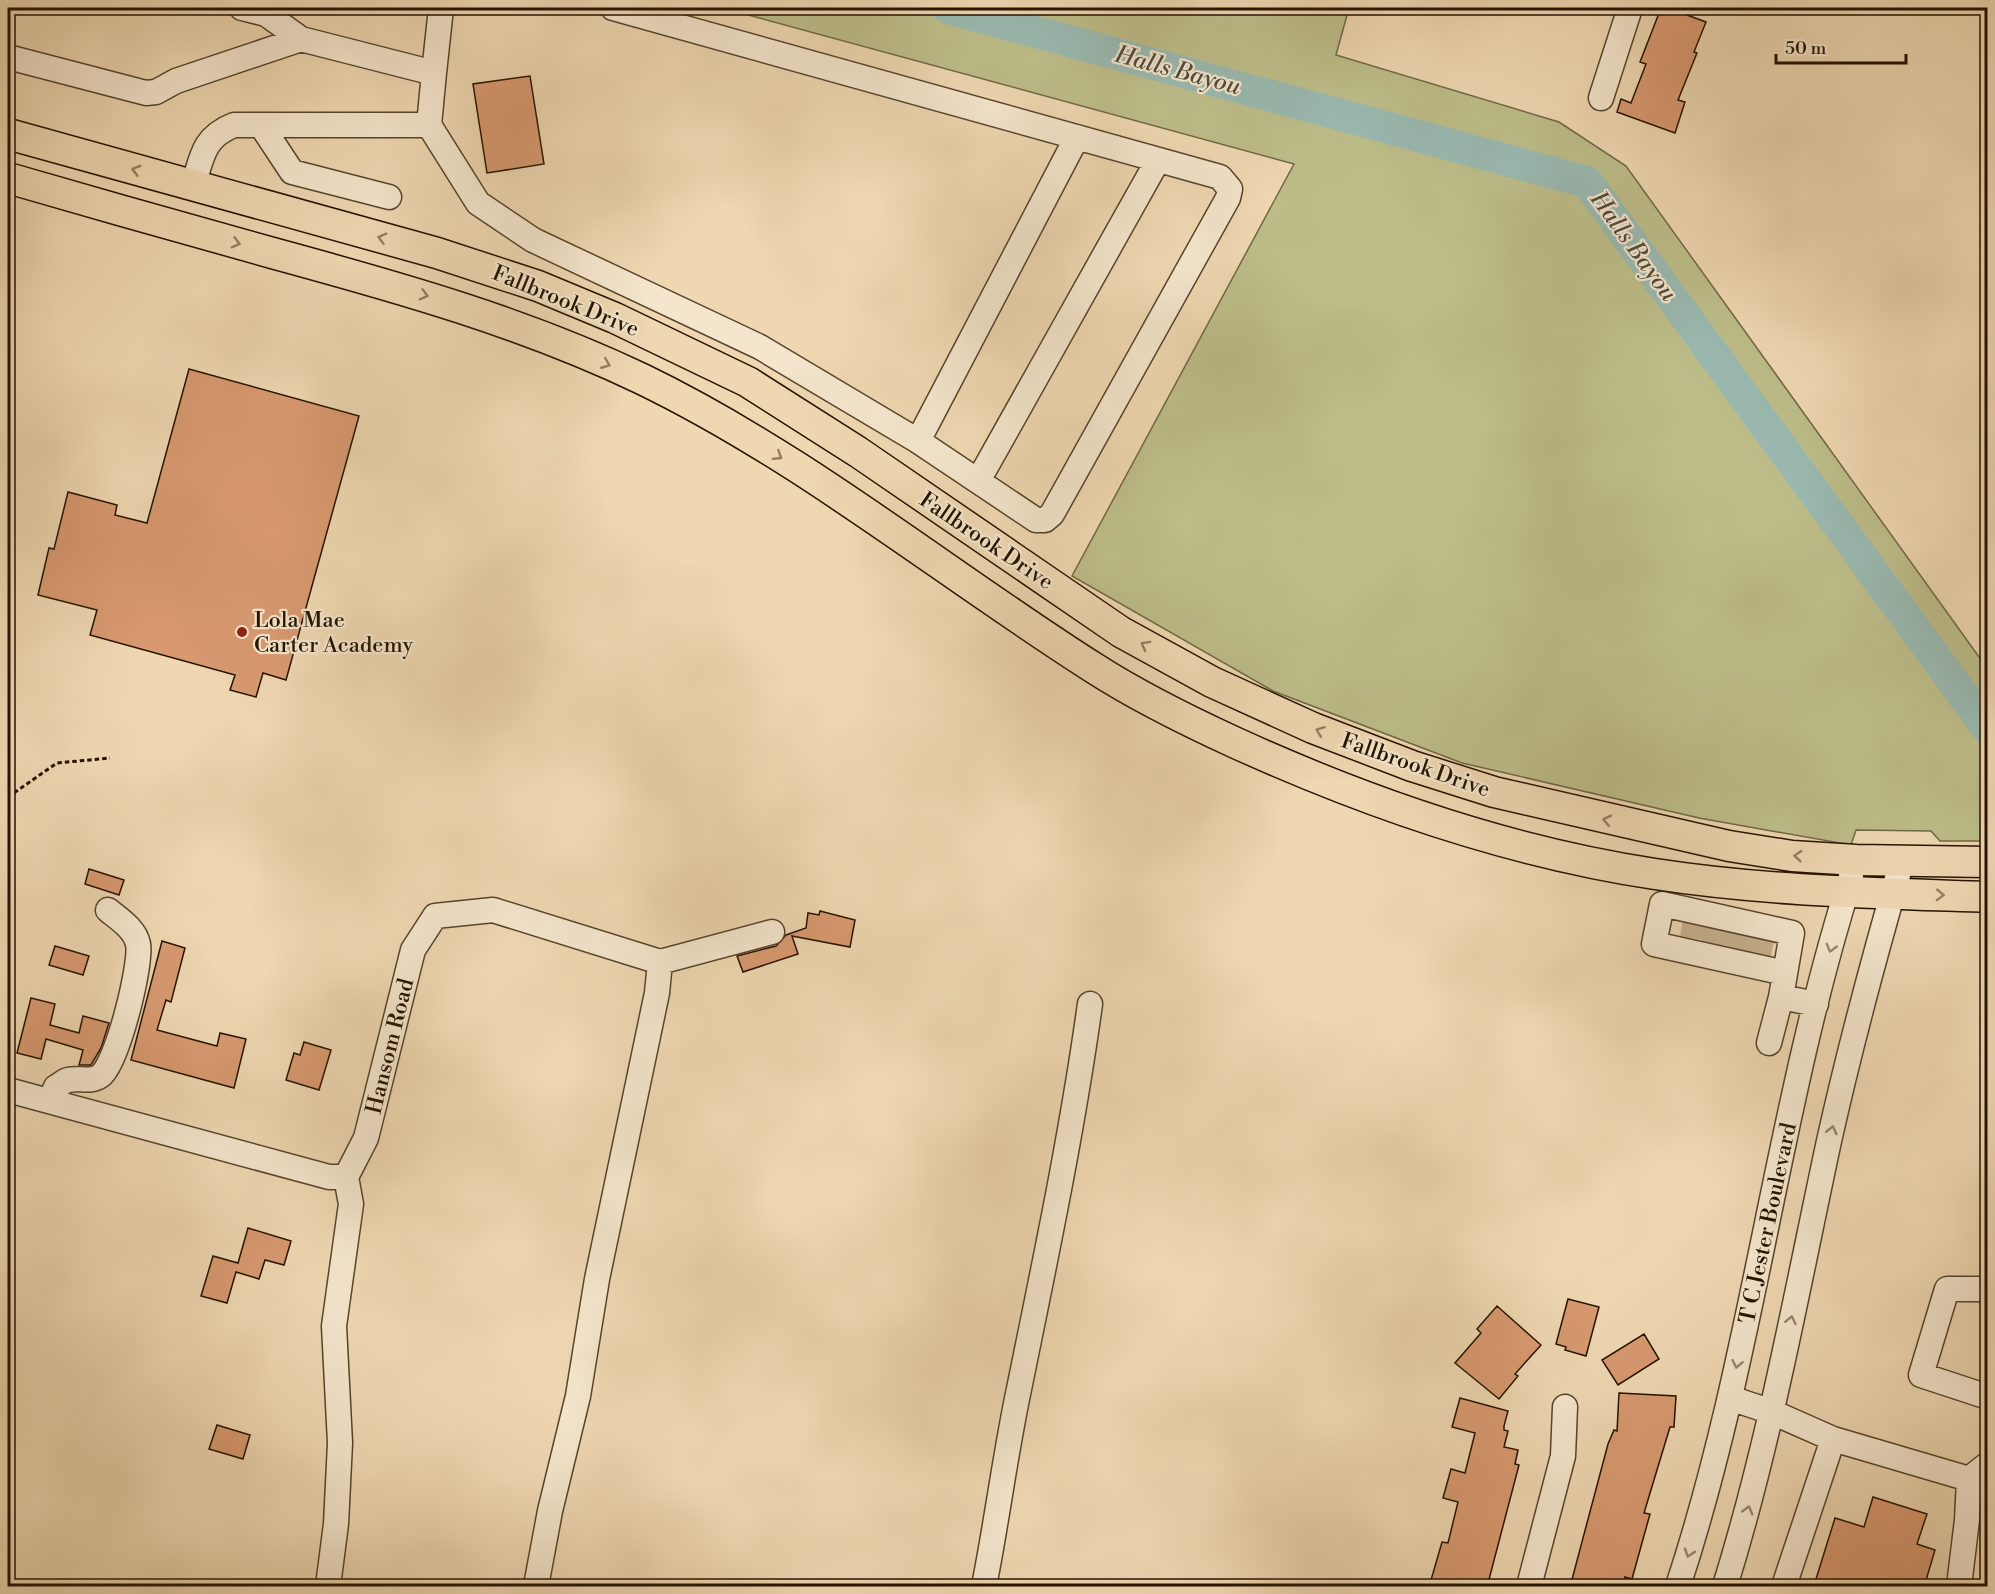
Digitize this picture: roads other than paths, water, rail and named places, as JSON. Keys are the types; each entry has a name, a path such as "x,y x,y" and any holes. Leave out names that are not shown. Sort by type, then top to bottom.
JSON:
{"main road":[{"name":"Fallbrook Drive","path":"8,134 437,253 538,286 615,318 748,382 858,452 1121,632 1212,682 1313,728 1412,766 1494,792 1729,846 1792,856 1856,860 1988,862"},
{"name":"Fallbrook Drive","path":"8,178 435,298 521,327 638,377 723,421 832,490 1097,671 1191,722 1295,770 1397,809 1482,836 1572,858 1653,874 1846,892 1988,897"},
{"path":"180,227 192,186"},
{"path":"521,327 538,286"}],"street":[{"path":"242,8 266,14 301,39 434,73"},
{"path":"441,8 429,125 478,202 533,240 760,347 918,441 1036,520 1045,520 1053,514 1228,198 1230,189 1220,177 613,8"},
{"path":"1601,98 1630,8"},
{"path":"8,57 146,93 156,93 176,81 285,42 301,39"},
{"path":"192,186 208,141 234,125 429,125"},
{"path":"261,125 292,172 389,197"},
{"path":"918,441 1077,137"},
{"path":"978,481 1158,160"},
{"name":"T C Jester Boulevard","path":"1678,1587 1711,1482 1786,1129 1816,1004 1856,860"},
{"name":"T C Jester Boulevard","path":"1725,1587 1754,1490 1832,1128 1864,995 1902,861"},
{"path":"1705,880 1726,937 1785,973"},
{"path":"50,1101 56,1087 68,1080 91,1080 101,1076 111,1064 118,1045 139,958 138,942 129,928 108,910"},
{"name":"Hansom Road","path":"337,1177 366,1138 413,950 435,916 493,910 660,962"},
{"path":"536,1587 549,1511 578,1396 597,1279 657,993 660,962 772,932"},
{"path":"1726,937 1792,933 1781,996 1769,1043"},
{"path":"1781,996 1816,1004"},
{"path":"984,1587 1008,1443 1048,1257 1057,1195 1077,1095 1090,1004"},
{"path":"8,1090 337,1177 351,1204 334,1326 340,1443 336,1524 328,1587"},
{"path":"1988,1288 1947,1289 1921,1375 1988,1397"},
{"path":"1730,1398 1772,1412 1833,1438 1969,1479"},
{"path":"1529,1587 1563,1456 1565,1407"},
{"path":"1784,1587 1833,1438"},
{"path":"1959,1587 1969,1479 1988,1464"}],"waterway":[{"name":"Halls Bayou","path":"948,8 1587,182 1988,729"}],"tunnel":[{"path":"1692,938 1695,919"},
{"path":"1713,945 1718,926"},
{"path":"1737,952 1740,933"},
{"path":"1758,959 1762,940"}],"place":[{"name":"Lola Mae Carter Academy","path":"242,632"}]}
